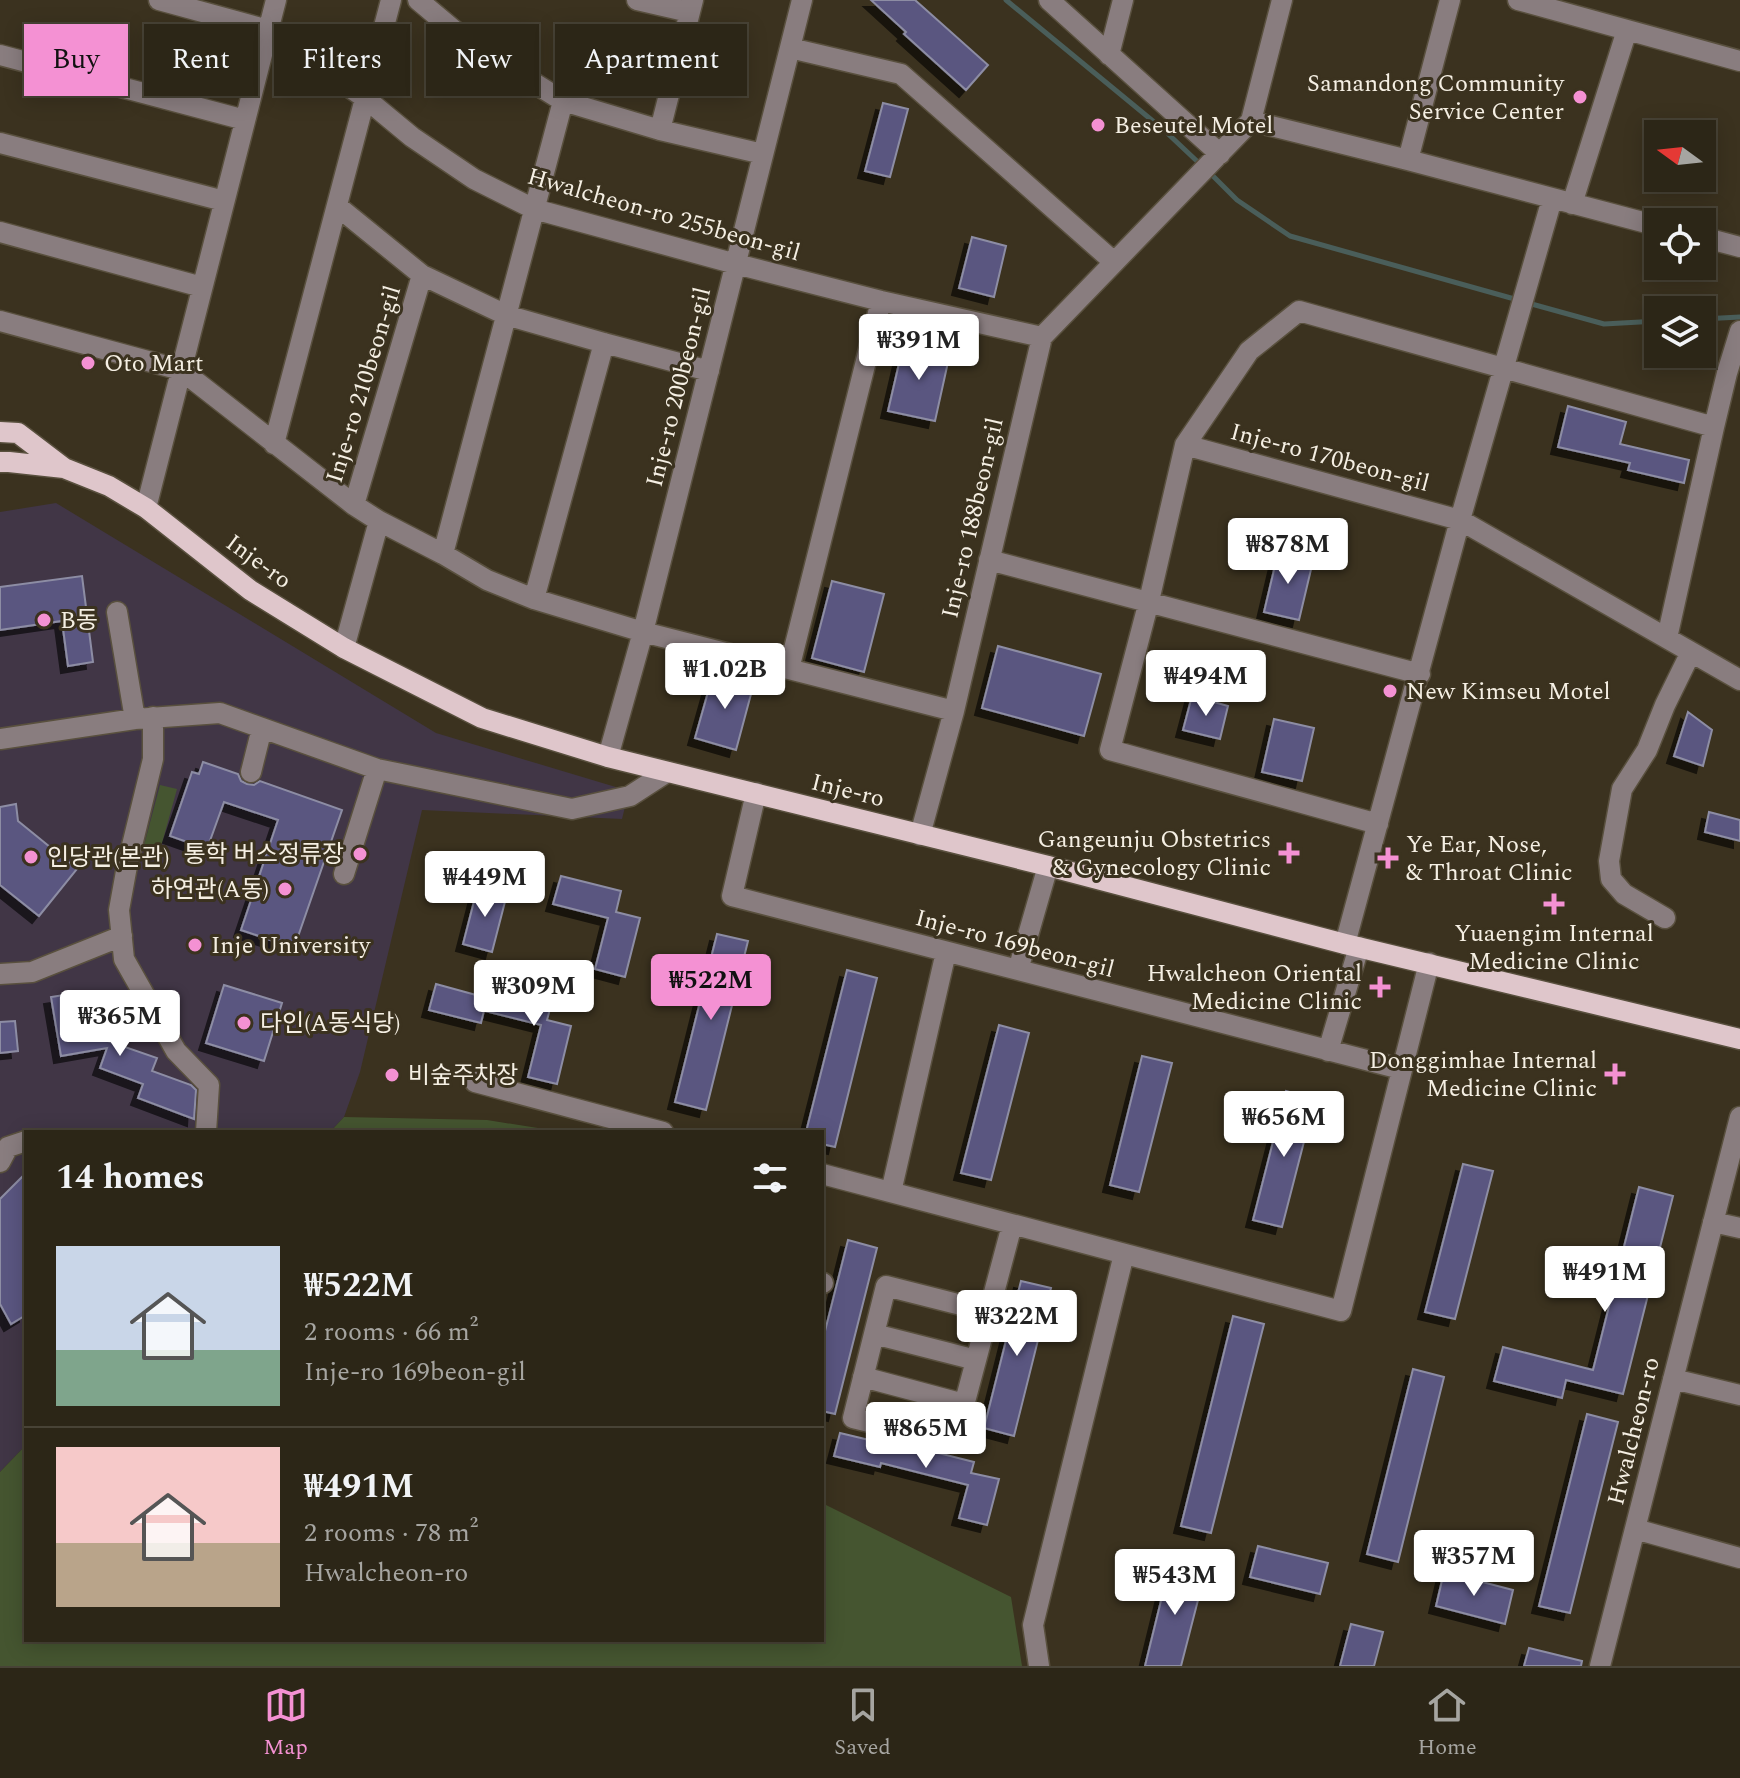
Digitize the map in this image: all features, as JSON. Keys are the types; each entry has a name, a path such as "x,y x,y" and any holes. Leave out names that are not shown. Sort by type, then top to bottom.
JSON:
{"main road":[{"path":"0,432 18,433 64,468"},
{"name":"Inje-ro","path":"0,462 64,468 109,486 146,508 250,590 344,648 482,718 608,757 1352,945 1740,1039"}],"street":[{"name":"Hwalcheon-ro 255beon-gil","path":"159,0 268,30 474,179 534,209 881,301 1042,337"},
{"path":"146,508 276,0"},
{"path":"274,444 391,0"},
{"path":"418,0 468,42 563,101 660,130 763,154"},
{"path":"637,0 691,6 660,130"},
{"name":"Inje-ro 200beon-gil","path":"608,757 643,632 802,0"},
{"path":"1049,0 1216,158"},
{"path":"1109,55 1123,0"},
{"path":"1042,337 1251,121 1282,0"},
{"path":"1408,160 1450,0"},
{"path":"1518,0 1740,61"},
{"path":"1328,1051 1378,824 1546,219 1562,202 1627,30"},
{"path":"790,48 901,74 1114,262"},
{"path":"0,55 245,120"},
{"path":"443,554 563,101"},
{"path":"1251,121 1644,222"},
{"path":"0,143 224,201"},
{"path":"337,206 422,275"},
{"path":"0,232 202,287"},
{"path":"1716,241 1740,247"},
{"name":"Inje-ro 210beon-gil","path":"354,505 422,275 506,315 709,371"},
{"path":"789,669 881,301"},
{"name":"Inje-ro 170beon-gil","path":"1378,824 1110,750 1185,445 1249,351 1299,311 1504,368"},
{"path":"0,321 181,370"},
{"name":"Inje-ro 188beon-gil","path":"920,835 954,711 1042,337"},
{"path":"1667,638 1714,427 1733,373 1738,340"},
{"path":"534,599 604,343"},
{"path":"1504,368 1714,427"},
{"name":"Inje-ro 210beon-gil","path":"181,370 274,444 379,521"},
{"name":"Inje-ro 170beon-gil","path":"1185,445 1460,520 1740,680"},
{"path":"344,648 379,521 487,580 534,599 643,632 954,711"},
{"path":"989,560 1420,674"},
{"path":"117,612 153,759 119,910 124,959 176,1051 209,1085 206,1130"},
{"path":"1665,918 1624,894 1611,879 1609,861 1622,789 1647,750 1691,652"},
{"path":"0,739 144,718 220,713 377,769 572,809 630,796 667,772"},
{"path":"251,772 262,728"},
{"path":"344,874 377,769"},
{"name":"Inje-ro 169beon-gil","path":"756,793 732,896 1401,1069"},
{"path":"1018,970 1048,866"},
{"path":"0,974 32,972 122,936"},
{"path":"891,1192 946,952"},
{"path":"824,1175 1341,1311 1429,963"},
{"path":"475,1082 655,1130"},
{"name":"Hwalcheon-ro","path":"1600,1666 1740,1117"},
{"path":"0,1162 8,1147 24,1142"},
{"path":"1713,1222 1740,1228"},
{"path":"989,1312 886,1286 853,1418 954,1443 964,1404 989,1312 1012,1225"},
{"path":"1039,1666 1033,1625 1124,1254"},
{"path":"874,1334 976,1360"},
{"path":"863,1377 964,1404"},
{"path":"1673,1379 1740,1395"},
{"path":"1635,1529 1740,1558"}],"shaded area":[{"name":"Inje University","path":"56,503 436,733 629,791 622,819 422,810 360,1072 344,1117 332,1130 24,1130 24,1447 0,1472 0,512"}],"green space":[{"path":"160,785 177,789 159,854 143,849"},
{"path":"344,1117 487,1120 550,1130 332,1130"},
{"path":"24,1447 24,1642 824,1642 824,1504 1011,1597 1022,1666 0,1666 0,1472"}],"building":[{"path":"871,0 915,0 988,65 966,90"},
{"path":"883,103 908,109 890,177 865,171"},
{"path":"972,237 1006,246 994,297 959,288"},
{"path":"904,342 950,353 935,421 888,411"},
{"path":"1568,406 1626,422 1620,444 1689,460 1684,483 1628,470 1630,463 1558,447"},
{"path":"1278,553 1313,561 1299,620 1264,612"},
{"name":"B동","path":"82,576 93,662 68,666 62,621 0,630 0,587"},
{"path":"832,581 884,594 864,672 812,658"},
{"path":"998,646 1101,674 1084,736 982,708"},
{"path":"714,671 754,683 736,750 695,738"},
{"path":"1192,696 1228,706 1220,739 1183,730"},
{"path":"1688,712 1712,730 1703,766 1674,756"},
{"path":"1274,719 1314,728 1302,781 1262,772"},
{"name":"하연관(A동)","path":"203,762 238,774 241,781 247,784 254,785 260,781 342,810 294,948 241,930 278,820 224,802 207,849 170,836 192,772 199,774"},
{"name":"인당관(본관)","path":"16,804 18,821 77,869 39,916 0,885 0,807"},
{"path":"1709,812 1740,820 1740,841 1705,832"},
{"path":"561,876 621,891 616,912 640,918 625,977 595,969 608,918 553,904"},
{"path":"478,886 507,894 492,952 463,944"},
{"path":"717,934 748,941 706,1110 675,1102"},
{"path":"847,970 877,978 835,1147 824,1144 824,1130 807,1130"},
{"path":"491,983 553,998 547,1020 571,1026 557,1084 528,1077 541,1025 485,1011"},
{"path":"436,984 487,998 481,1023 429,1010"},
{"name":"다인(A동식당)","path":"224,985 282,1003 264,1061 206,1043"},
{"path":"71,994 74,1007 91,1004 96,1037 157,1058 152,1071 191,1085 196,1090 194,1119 138,1098 143,1084 100,1068 107,1048 61,1056 51,997"},
{"path":"15,1021 18,1051 0,1053 0,1022"},
{"path":"999,1025 1029,1033 991,1180 961,1173"},
{"path":"1142,1056 1172,1063 1139,1192 1110,1185"},
{"path":"1286,1091 1315,1099 1282,1227 1253,1220"},
{"path":"1463,1164 1493,1171 1455,1319 1425,1312"},
{"path":"24,1175 24,1316 11,1324 0,1304 0,1199"},
{"path":"1639,1187 1673,1196 1623,1394 1566,1380 1562,1398 1494,1381 1503,1347 1593,1370"},
{"path":"848,1240 877,1248 835,1414 824,1411 824,1335"},
{"path":"1021,1281 1051,1288 1014,1436 984,1428"},
{"path":"1233,1316 1264,1324 1211,1533 1181,1526"},
{"path":"1413,1369 1444,1377 1398,1562 1367,1554"},
{"path":"1587,1414 1618,1422 1570,1613 1539,1606"},
{"path":"840,1433 886,1444 887,1440 974,1462 971,1473 999,1479 987,1525 959,1518 968,1485 881,1463 880,1467 834,1456"},
{"path":"1258,1546 1328,1563 1320,1594 1250,1577"},
{"path":"1170,1564 1205,1573 1181,1666 1145,1666"},
{"path":"1444,1572 1513,1590 1505,1624 1436,1606"},
{"path":"1351,1624 1383,1632 1374,1666 1340,1666"},
{"path":"1529,1648 1582,1661 1581,1666 1524,1666"}],"waterway":[{"path":"1006,0 1165,131 1200,164"},
{"path":"1208,171 1237,200 1290,236 1518,300"},
{"path":"1528,303 1604,324 1644,322"},
{"path":"1716,318 1740,317"}],"place":[{"name":"Samandong Community Service Center","path":"1580,97"},
{"name":"Beseutel Motel","path":"1098,125"},
{"name":"Oto Mart","path":"88,363"},
{"name":"B동","path":"44,620"},
{"name":"New Kimseu Motel","path":"1390,691"},
{"name":"Gangeunju Obstetrics & Gynecology Clinic","path":"1289,853"},
{"name":"통학 버스정류장","path":"360,854"},
{"name":"인당관(본관)","path":"31,857"},
{"name":"Ye Ear, Nose, & Throat Clinic","path":"1388,858"},
{"name":"하연관(A동)","path":"285,889"},
{"name":"Yuaengim Internal Medicine Clinic","path":"1554,904"},
{"name":"Inje University","path":"195,945"},
{"name":"Hwalcheon Oriental Medicine Clinic","path":"1380,987"},
{"name":"다인(A동식당)","path":"244,1023"},
{"name":"Donggimhae Internal Medicine Clinic","path":"1615,1074"},
{"name":"비숲주차장","path":"392,1075"}]}
